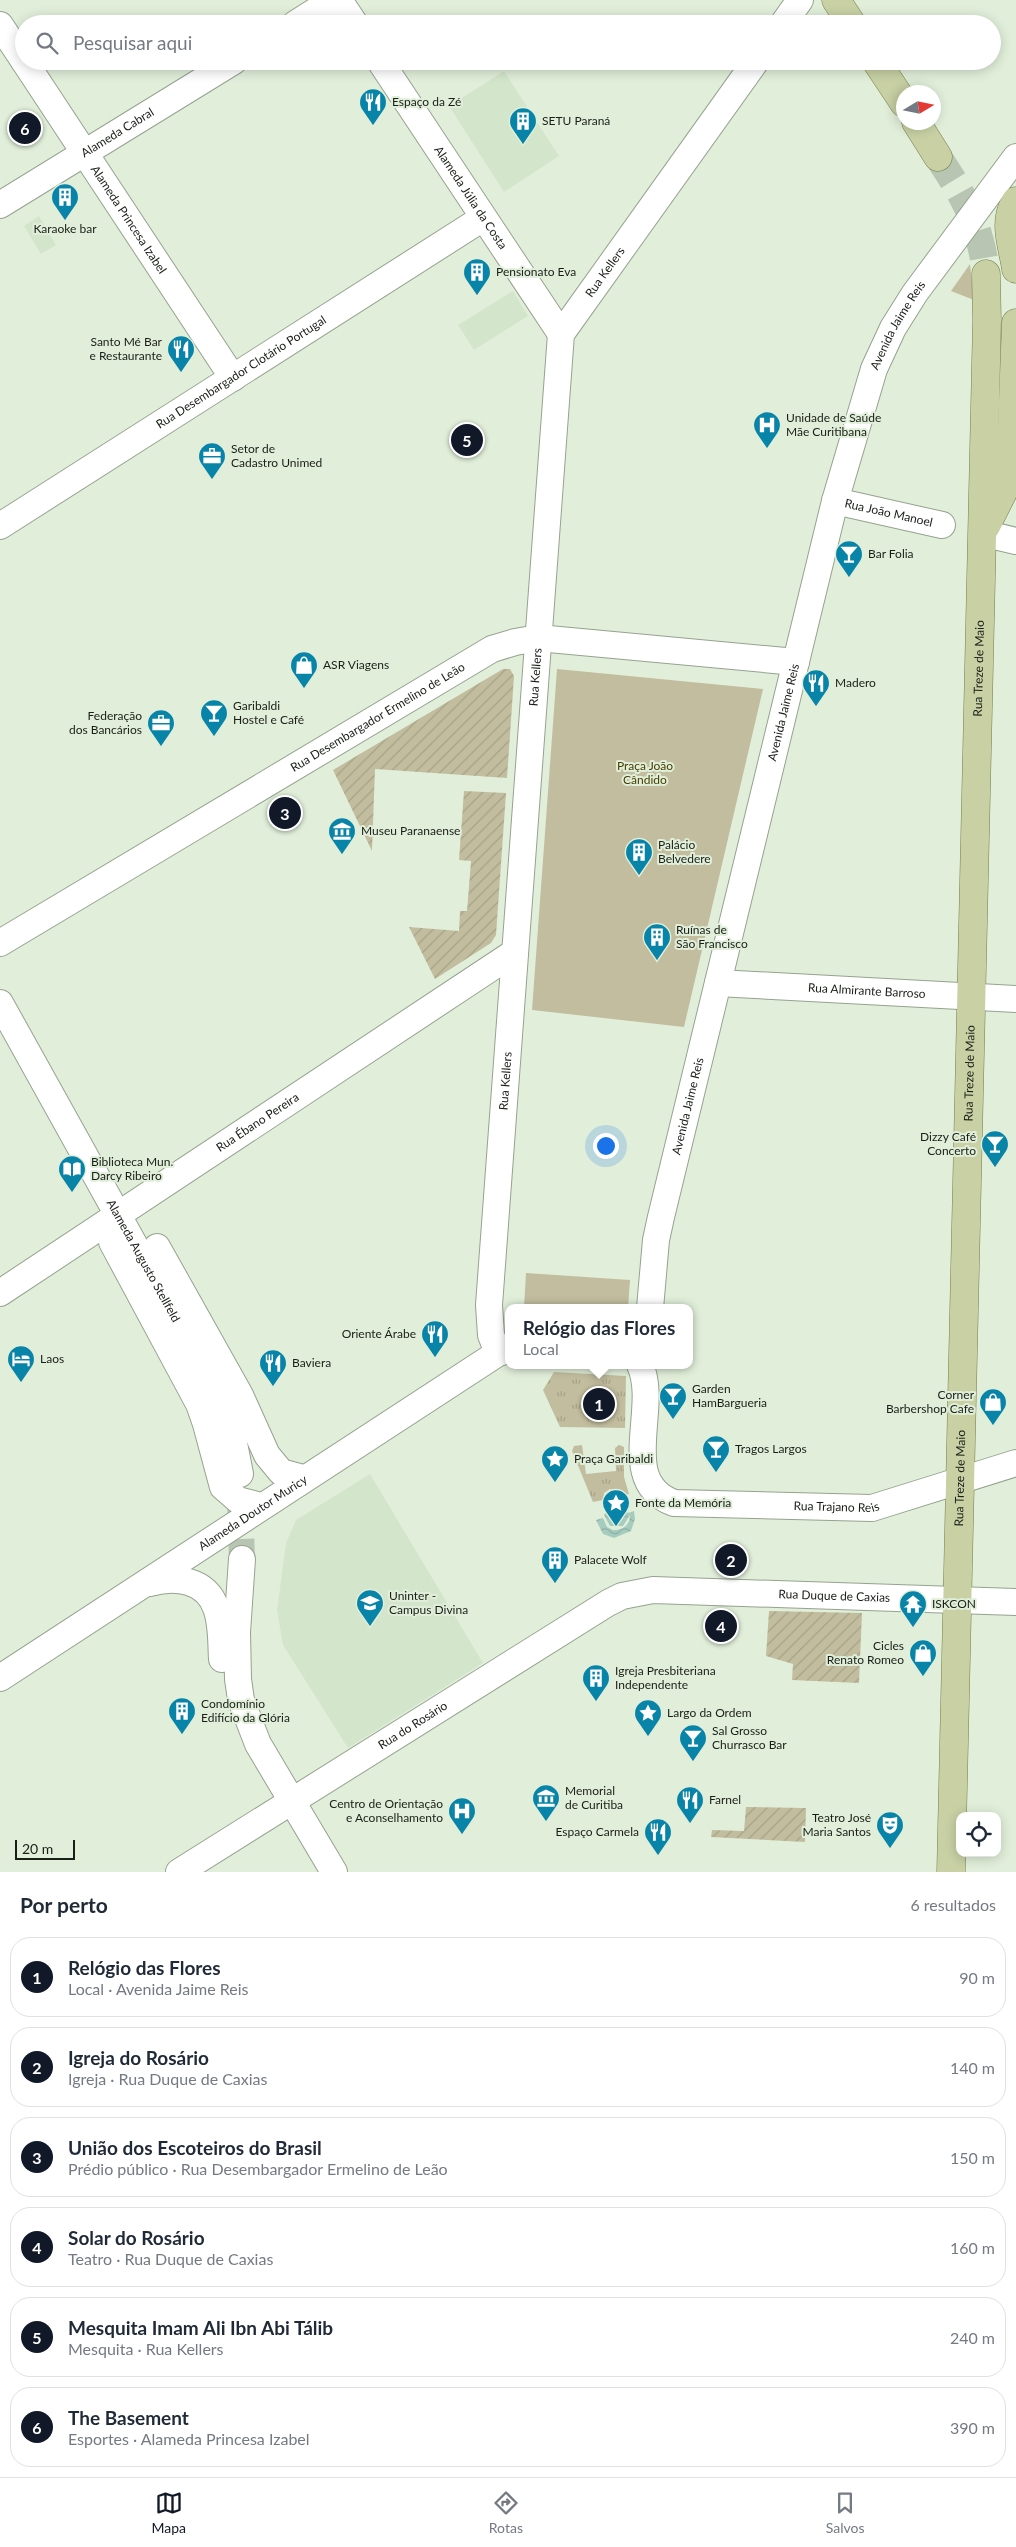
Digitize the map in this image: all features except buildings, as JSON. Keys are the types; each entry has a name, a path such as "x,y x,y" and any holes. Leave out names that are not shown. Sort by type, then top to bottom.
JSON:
{"main road":[{"path":"836,0 846,15"},
{"path":"882,70 896,91"},
{"path":"921,130 938,157"},
{"path":"1016,202 1009,215 1009,228 1016,270"},
{"name":"Rua Treze de Maio","path":"951,1872 972,997 986,274"},
{"path":"982,533 1010,478 1016,323"}],"street":[{"path":"309,15 333,0"},
{"path":"339,0 349,15"},
{"path":"789,15 800,0"},
{"name":"Alameda Princesa Izabel","path":"0,25 15,48"},
{"name":"Alameda Princesa Izabel","path":"30,70 233,378"},
{"name":"Alameda Cabral","path":"0,205 219,70"},
{"name":"Alameda Júlia da Costa","path":"386,70 561,334"},
{"name":"Rua Kellers","path":"503,1352 491,1336 489,1305 561,334 750,70"},
{"name":"Avenida Jaime Reis","path":"650,1304 656,1240 661,1217 835,501 868,387 893,328 915,293 1016,157"},
{"name":"Rua Desembargador Clotário Portugal","path":"0,526 483,218"},
{"name":"Rua João Manoel","path":"835,501 942,524"},
{"path":"982,533 1016,541"},
{"name":"Rua Desembargador Ermelino de Leão","path":"0,943 492,649 538,638 796,662"},
{"name":"Rua Ébano Pereira","path":"0,1293 515,952"},
{"name":"Rua Almirante Barroso","path":"718,983 1016,999"},
{"name":"Alameda Augusto Stellfeld","path":"0,1003 222,1404 231,1428 240,1474"},
{"path":"261,1506 238,1500 223,1488 199,1404 112,1242 118,1215 146,1228 240,1395 267,1455 281,1472 303,1478"},
{"name":"Alameda Doutor Muricy","path":"0,1678 303,1478 503,1352"},
{"name":"Rua Trajano Reis","path":"642,1369 645,1376 646,1390 644,1471 654,1492 662,1499 685,1504 860,1510 883,1506 1016,1463"},
{"path":"242,1559 237,1632 241,1700 258,1744 334,1872"},
{"path":"140,1586 167,1578 183,1579 199,1586 210,1595 218,1617 224,1680 235,1731 245,1755 268,1791 292,1801"},
{"name":"Rua Duque de Caxias","path":"653,1590 1016,1602"},
{"name":"Rua do Rosário","path":"179,1872 608,1603 622,1596 653,1590"}],"shaded area":[{"path":"504,71 559,156 504,192 449,106"},
{"path":"39,216 56,245 41,254 24,226"},
{"path":"513,291 528,316 474,350 458,325"},
{"name":"Uninter - Campus Divina","path":"370,1474 483,1663 348,1748 283,1645 277,1610 286,1543 296,1520"}],"green space":[{"path":"970,264 974,300 951,291"},
{"path":"503,669 510,669 514,676 507,778 375,769 372,851 333,770"},
{"name":"Praça João Cândido","path":"557,669 763,689 684,1027 532,1010"},
{"path":"464,791 506,793 496,935 491,943 435,979 409,927 459,931 460,911 467,911 471,861 459,860"},
{"path":"526,1273 630,1280 628,1304 524,1304"},
{"path":"554,1372 626,1376 625,1428 560,1427 543,1390"},
{"path":"582,1445 586,1474 616,1471 615,1448 619,1445 624,1447 624,1477 629,1494 620,1496 616,1490 610,1489 604,1493 603,1500 593,1502 572,1451 574,1446"},
{"path":"769,1611 862,1613 859,1683 792,1680 793,1664 766,1656"},
{"path":"746,1807 806,1808 805,1842 711,1837 712,1830 744,1831"}],"water":[{"name":"Fonte da Memória","path":"624,1507 628,1513 634,1511 635,1519 631,1531 614,1538 603,1534 596,1520 603,1518 607,1527 613,1530 623,1528 629,1522 630,1515 623,1526 610,1526 604,1515 606,1512"}],"tunnel":[{"path":"938,157 970,212 980,241 986,274"},
{"path":"240,1500 242,1559"}],"place":[{"name":"Espaço da Zé","path":"373,126"},
{"name":"The Basement","path":"25,128"},
{"name":"SETU Paraná","path":"523,145"},
{"name":"Karaoke bar","path":"65,221"},
{"name":"Pensionato Eva","path":"477,296"},
{"name":"Santo Mé Bar e Restaurante","path":"181,373"},
{"name":"Mesquita Imam Ali Ibn Abi Tálib","path":"467,440"},
{"name":"Unidade de Saúde Mãe Curitibana","path":"767,449"},
{"name":"Setor de Cadastro Unimed","path":"212,480"},
{"name":"Bar Folia","path":"849,578"},
{"name":"ASR Viagens","path":"304,689"},
{"name":"Madero","path":"816,707"},
{"name":"Garibaldi Hostel e Café","path":"214,737"},
{"name":"Federação dos Bancários","path":"161,747"},
{"name":"União dos Escoteiros do Brasil","path":"285,813"},
{"name":"Museu Paranaense","path":"342,855"},
{"name":"Palácio Belvedere","path":"639,876"},
{"name":"Ruínas de São Francisco","path":"657,961"},
{"name":"Dizzy Café Concerto","path":"995,1168"},
{"name":"Biblioteca Mun. Darcy Ribeiro","path":"72,1193"},
{"name":"Oriente Árabe","path":"435,1358"},
{"name":"Laos","path":"21,1383"},
{"name":"Baviera","path":"273,1387"},
{"name":"Relógio das Flores","path":"599,1404"},
{"name":"Garden HamBargueria","path":"673,1420"},
{"name":"Corner Barbershop Cafe","path":"993,1426"},
{"name":"Tragos Largos","path":"716,1473"},
{"name":"Praça Garibaldi","path":"555,1483"},
{"name":"Fonte da Memória","path":"616,1527"},
{"name":"Igreja do Rosário","path":"731,1560"},
{"name":"Palacete Wolf","path":"555,1584"},
{"name":"Solar do Rosário","path":"721,1626"},
{"name":"Uninter - Campus Divina","path":"370,1627"},
{"name":"ISKCON","path":"913,1628"},
{"name":"Cicles Renato Romeo","path":"923,1677"},
{"name":"Igreja Presbiteriana Independente","path":"596,1702"},
{"name":"Condomínio Edifício da Glória","path":"182,1735"},
{"name":"Largo da Ordem","path":"648,1737"},
{"name":"Sal Grosso Churrasco Bar","path":"693,1762"},
{"name":"Memorial de Curitiba","path":"546,1822"},
{"name":"Farnel","path":"690,1824"},
{"name":"Centro de Orientação e Aconselhamento","path":"462,1835"},
{"name":"Teatro José Maria Santos","path":"890,1849"},
{"name":"Espaço Carmela","path":"658,1856"}]}
